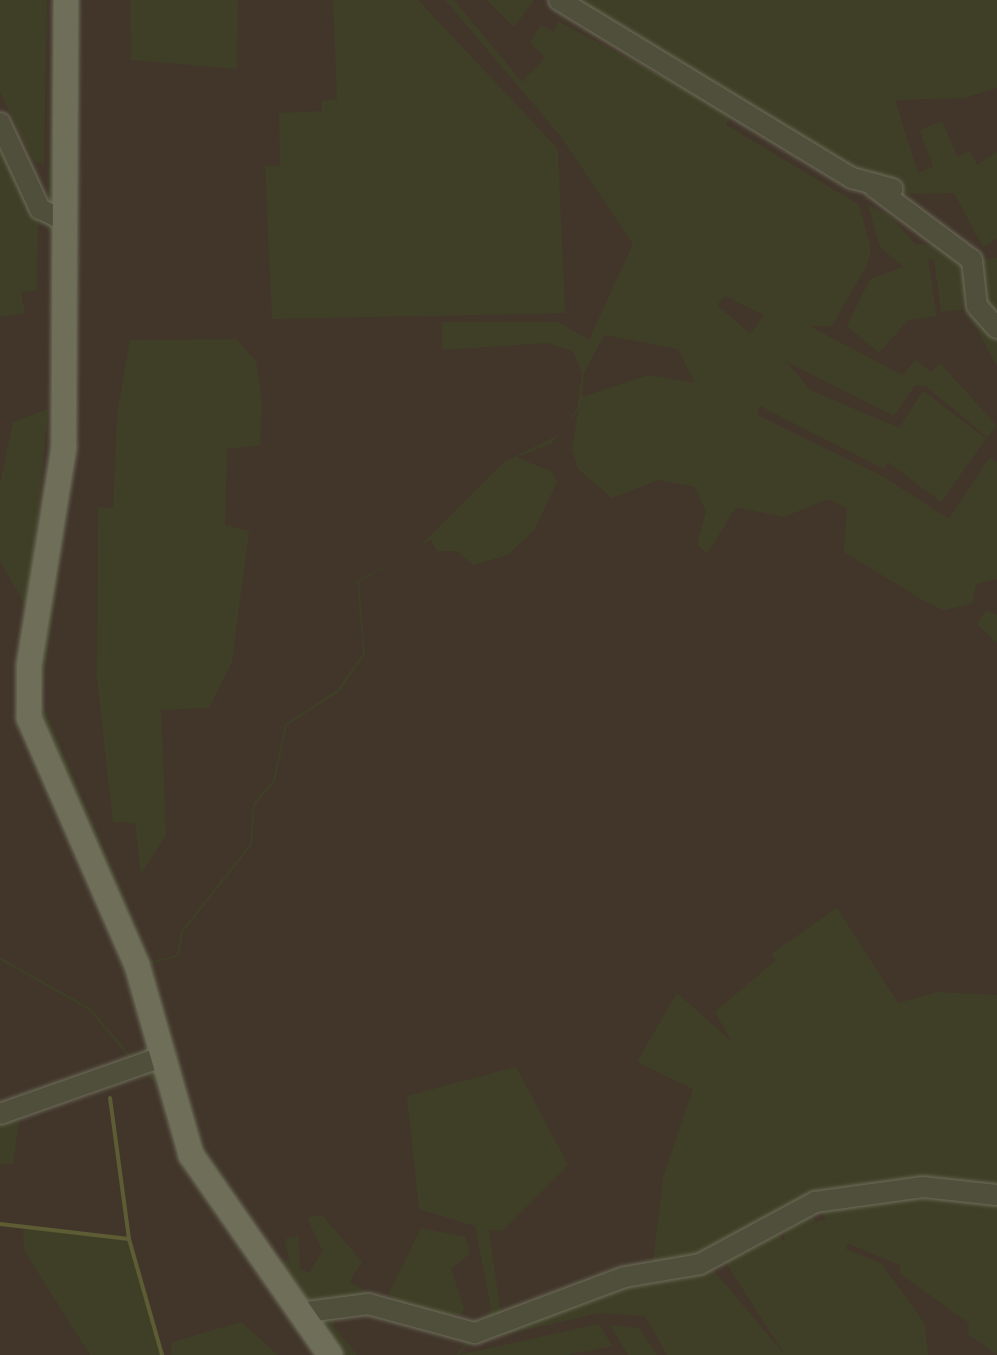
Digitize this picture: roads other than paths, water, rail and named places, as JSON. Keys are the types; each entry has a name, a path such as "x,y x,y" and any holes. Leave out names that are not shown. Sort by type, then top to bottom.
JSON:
{"main road":[{"path":"66,0 62,479 27,699 38,743 137,965 199,1171 330,1355"}],"street":[{"path":"559,0 609,37 883,188 972,260 977,306 997,328"},
{"path":"0,123 40,209 66,221"},
{"path":"0,1114 165,1056"},
{"path":"299,1313 368,1304 475,1333 625,1277 711,1260 774,1218 815,1202 923,1187 997,1195"}],"waterway":[{"path":"110,1098 129,1239 162,1355"},
{"path":"0,1224 129,1239"}]}
